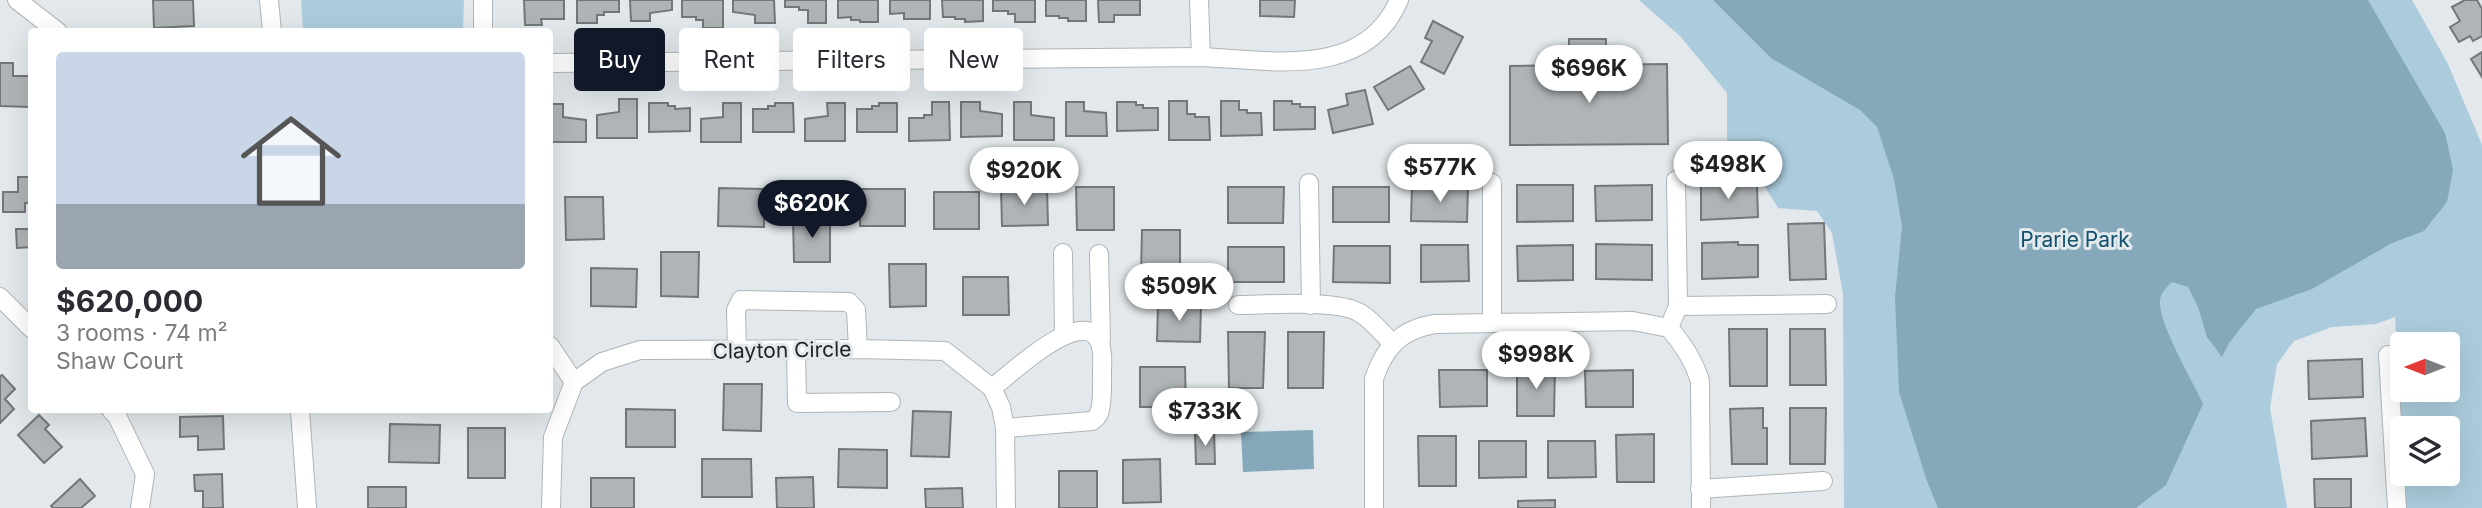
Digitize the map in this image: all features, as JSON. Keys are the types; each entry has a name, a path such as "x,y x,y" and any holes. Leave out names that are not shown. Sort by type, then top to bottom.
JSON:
{"street":[{"path":"17,0 53,28"},
{"path":"270,0 272,28"},
{"path":"483,0 484,28"},
{"path":"1199,0 1201,57"},
{"path":"553,63 1201,57 1307,61 1346,53 1373,37 1385,25 1399,0"},
{"path":"1669,328 1678,306 1676,180"},
{"path":"1309,183 1311,305"},
{"path":"1492,183 1492,323"},
{"path":"1063,253 1064,335"},
{"path":"1005,428 1092,421 1100,413 1103,357 1099,254"},
{"path":"0,297 28,325"},
{"path":"737,351 736,310 741,300 849,302 856,310 858,349"},
{"path":"1678,306 1827,304"},
{"path":"1238,305 1350,308 1361,314 1392,343"},
{"path":"1374,508 1374,379 1380,361 1392,343 1420,326 1633,321 1669,328 1688,353 1700,381 1701,508"},
{"path":"1006,508 1005,428 1001,407 992,388 1055,338 1076,331 1094,333 1101,340"},
{"name":"Clayton Circle","path":"574,382 602,362 640,350 858,349 945,351 992,388"},
{"path":"551,508 553,437 574,382 553,350"},
{"path":"796,350 797,403 891,402"},
{"path":"2388,355 2397,508"},
{"path":"114,413 145,474 141,508"},
{"path":"300,413 307,508"},
{"path":"1700,489 1823,481"}],"green space":[{"path":"301,0 464,0 463,28 303,28"},
{"name":"Prarie Park","path":"1639,0 2412,0 2448,64 2482,145 2482,508 2406,508 2405,486 2460,486 2460,416 2401,416 2400,402 2460,402 2460,332 2396,332 2395,317 2376,324 2332,327 2294,341 2277,364 2270,408 2287,508 1844,508 1843,294 1832,233 1817,211 1778,208 1752,166 1727,164 1727,93 1680,36"}],"shaded area":[{"name":"Prarie Park","path":"1713,0 2368,0 2445,133 2453,170 2447,202 2424,231 2392,243 2312,289 2256,309 2229,343 2222,357 2207,337 2198,307 2188,287 2172,282 2164,290 2160,300 2164,322 2203,404 2166,485 2136,508 1938,508 1899,392 1895,298 1902,226 1894,179 1877,127 1860,110 1771,58"},
{"path":"1313,430 1314,469 1243,472 1241,432"}],"building":[{"path":"153,0 193,0 194,26 154,28"},
{"path":"524,0 564,0 564,19 541,19 542,25 525,25"},
{"path":"577,0 619,0 619,12 597,15 597,23 577,23"},
{"path":"630,0 672,0 672,10 650,13 650,21 631,21"},
{"path":"682,0 723,0 723,28 703,28 703,20 682,17"},
{"path":"733,0 774,0 775,23 755,23 755,15 733,12"},
{"path":"785,0 826,0 826,23 808,23 808,10 785,7"},
{"path":"838,0 878,0 878,22 860,22 851,20 851,17 838,18"},
{"path":"890,0 930,0 930,19 904,19 904,13 890,14"},
{"path":"942,0 983,0 983,21 965,22 965,19 943,17"},
{"path":"993,0 1035,0 1035,22 1015,22 1015,14 993,11"},
{"path":"1046,0 1086,0 1086,21 1068,21 1068,18 1046,16"},
{"path":"1098,0 1140,0 1140,15 1114,15 1114,22 1099,22"},
{"path":"1260,0 1295,0 1294,17 1260,16"},
{"path":"2465,0 2477,0 2482,9 2482,36 2473,41 2470,36 2459,42 2450,27 2460,21 2452,7"},
{"path":"1433,21 1463,37 1444,74 1421,62 1432,41 1425,38"},
{"path":"1569,39 1606,39 1606,58 1569,58"},
{"path":"2482,52 2482,77 2471,59"},
{"path":"0,63 13,63 13,76 28,76 28,107 0,106"},
{"path":"1667,64 1668,144 1510,145 1510,66"},
{"path":"1410,66 1424,89 1388,110 1374,87"},
{"path":"1365,90 1373,124 1333,133 1328,110 1348,105 1346,94"},
{"path":"619,99 637,99 637,138 597,138 597,115 619,112"},
{"path":"1169,101 1187,101 1187,114 1209,117 1210,140 1169,140"},
{"path":"1221,101 1239,101 1239,110 1261,113 1262,135 1221,136"},
{"path":"1274,101 1292,101 1292,104 1300,104 1300,107 1315,107 1315,129 1274,130"},
{"path":"932,102 949,102 950,140 909,141 909,118 932,115"},
{"path":"961,102 980,102 980,111 1002,114 1002,136 961,137"},
{"path":"1014,102 1031,102 1031,115 1054,118 1054,140 1014,140"},
{"path":"1066,102 1084,102 1084,111 1106,113 1107,136 1066,136"},
{"path":"1117,102 1136,102 1136,105 1143,105 1143,108 1158,108 1158,130 1117,131"},
{"path":"649,103 668,103 668,106 675,106 675,109 690,108 690,131 649,132"},
{"path":"723,103 741,103 741,142 701,142 701,119 723,117"},
{"path":"775,103 793,103 794,132 753,132 753,109 768,109 768,106 775,106"},
{"path":"827,103 845,103 845,141 805,141 805,119 828,116"},
{"path":"879,103 897,103 897,132 857,132 857,109 872,109 872,106 879,106"},
{"path":"553,104 563,104 563,117 586,120 586,142 553,142"},
{"path":"18,177 28,177 28,203 25,203 25,212 3,212 3,192 18,192"},
{"path":"1738,183 1738,186 1757,186 1758,217 1701,220 1701,184"},
{"path":"1517,185 1573,185 1573,221 1517,222"},
{"path":"1652,185 1652,220 1596,221 1595,186"},
{"path":"1412,186 1468,187 1467,222 1411,221"},
{"path":"1047,187 1048,225 1002,226 1001,188"},
{"path":"1076,187 1114,187 1114,230 1077,230"},
{"path":"1228,187 1284,187 1283,223 1228,223"},
{"path":"1333,187 1389,187 1389,222 1333,222"},
{"path":"719,188 765,189 764,227 718,226"},
{"path":"860,189 905,189 905,226 860,226"},
{"path":"934,192 979,192 979,229 934,229"},
{"path":"565,197 603,197 604,239 566,240"},
{"path":"793,219 830,219 830,262 794,262"},
{"path":"1824,223 1826,279 1790,280 1788,224"},
{"path":"16,229 28,229 28,247 17,248"},
{"path":"1142,230 1180,230 1180,276 1141,275"},
{"path":"1738,242 1738,245 1758,245 1758,277 1702,279 1702,243"},
{"path":"1596,244 1652,245 1652,280 1596,279"},
{"path":"1421,245 1468,245 1469,281 1421,282"},
{"path":"1573,245 1573,280 1518,281 1517,246"},
{"path":"1334,246 1390,246 1390,283 1333,282"},
{"path":"1228,247 1284,247 1284,282 1228,282"},
{"path":"661,252 699,252 698,297 661,296"},
{"path":"889,264 926,264 926,306 890,307"},
{"path":"591,268 637,269 636,307 591,306"},
{"path":"963,277 1008,277 1009,315 963,315"},
{"path":"1158,304 1201,305 1200,342 1157,341"},
{"path":"1729,329 1767,329 1767,386 1730,386"},
{"path":"1790,329 1825,329 1826,385 1790,385"},
{"path":"1228,332 1265,332 1263,388 1229,388"},
{"path":"1288,332 1324,332 1323,388 1288,388"},
{"path":"2362,359 2363,397 2309,399 2308,361"},
{"path":"1517,365 1555,366 1554,416 1517,416"},
{"path":"1140,367 1185,367 1186,407 1140,407"},
{"path":"1439,370 1487,370 1487,406 1440,407"},
{"path":"1633,370 1633,407 1586,407 1585,371"},
{"path":"0,376 15,389 5,399 14,409 0,423"},
{"path":"724,384 762,384 761,431 723,430"},
{"path":"1763,408 1763,428 1767,428 1767,464 1732,464 1730,409"},
{"path":"1790,408 1826,408 1825,464 1790,464"},
{"path":"626,409 675,410 675,447 626,447"},
{"path":"913,411 951,412 949,457 911,456"},
{"path":"39,415 49,425 45,429 62,447 44,463 18,435"},
{"path":"223,416 224,449 198,450 198,436 180,437 180,417"},
{"path":"2365,418 2367,456 2312,459 2311,421"},
{"path":"390,424 440,425 439,463 389,462"},
{"path":"468,428 505,428 505,478 468,478"},
{"path":"1214,431 1215,464 1196,464 1195,432"},
{"path":"1654,434 1654,482 1617,482 1616,435"},
{"path":"1418,436 1456,436 1456,486 1419,486"},
{"path":"1479,441 1526,441 1526,477 1479,478"},
{"path":"1548,441 1595,441 1596,477 1548,478"},
{"path":"839,449 887,450 887,488 838,487"},
{"path":"702,459 751,459 752,497 702,497"},
{"path":"1160,459 1161,502 1123,503 1123,460"},
{"path":"1059,471 1097,471 1097,508 1059,508"},
{"path":"222,474 223,508 203,508 203,491 195,491 194,475"},
{"path":"813,477 814,508 777,508 776,478"},
{"path":"591,478 634,478 634,508 591,508"},
{"path":"80,479 95,496 81,508 51,506"},
{"path":"2314,479 2351,479 2351,508 2315,508"},
{"path":"368,487 406,487 406,508 368,508"},
{"path":"962,488 963,508 926,508 925,489"},
{"path":"1555,500 1555,508 1518,508 1518,501"}]}
